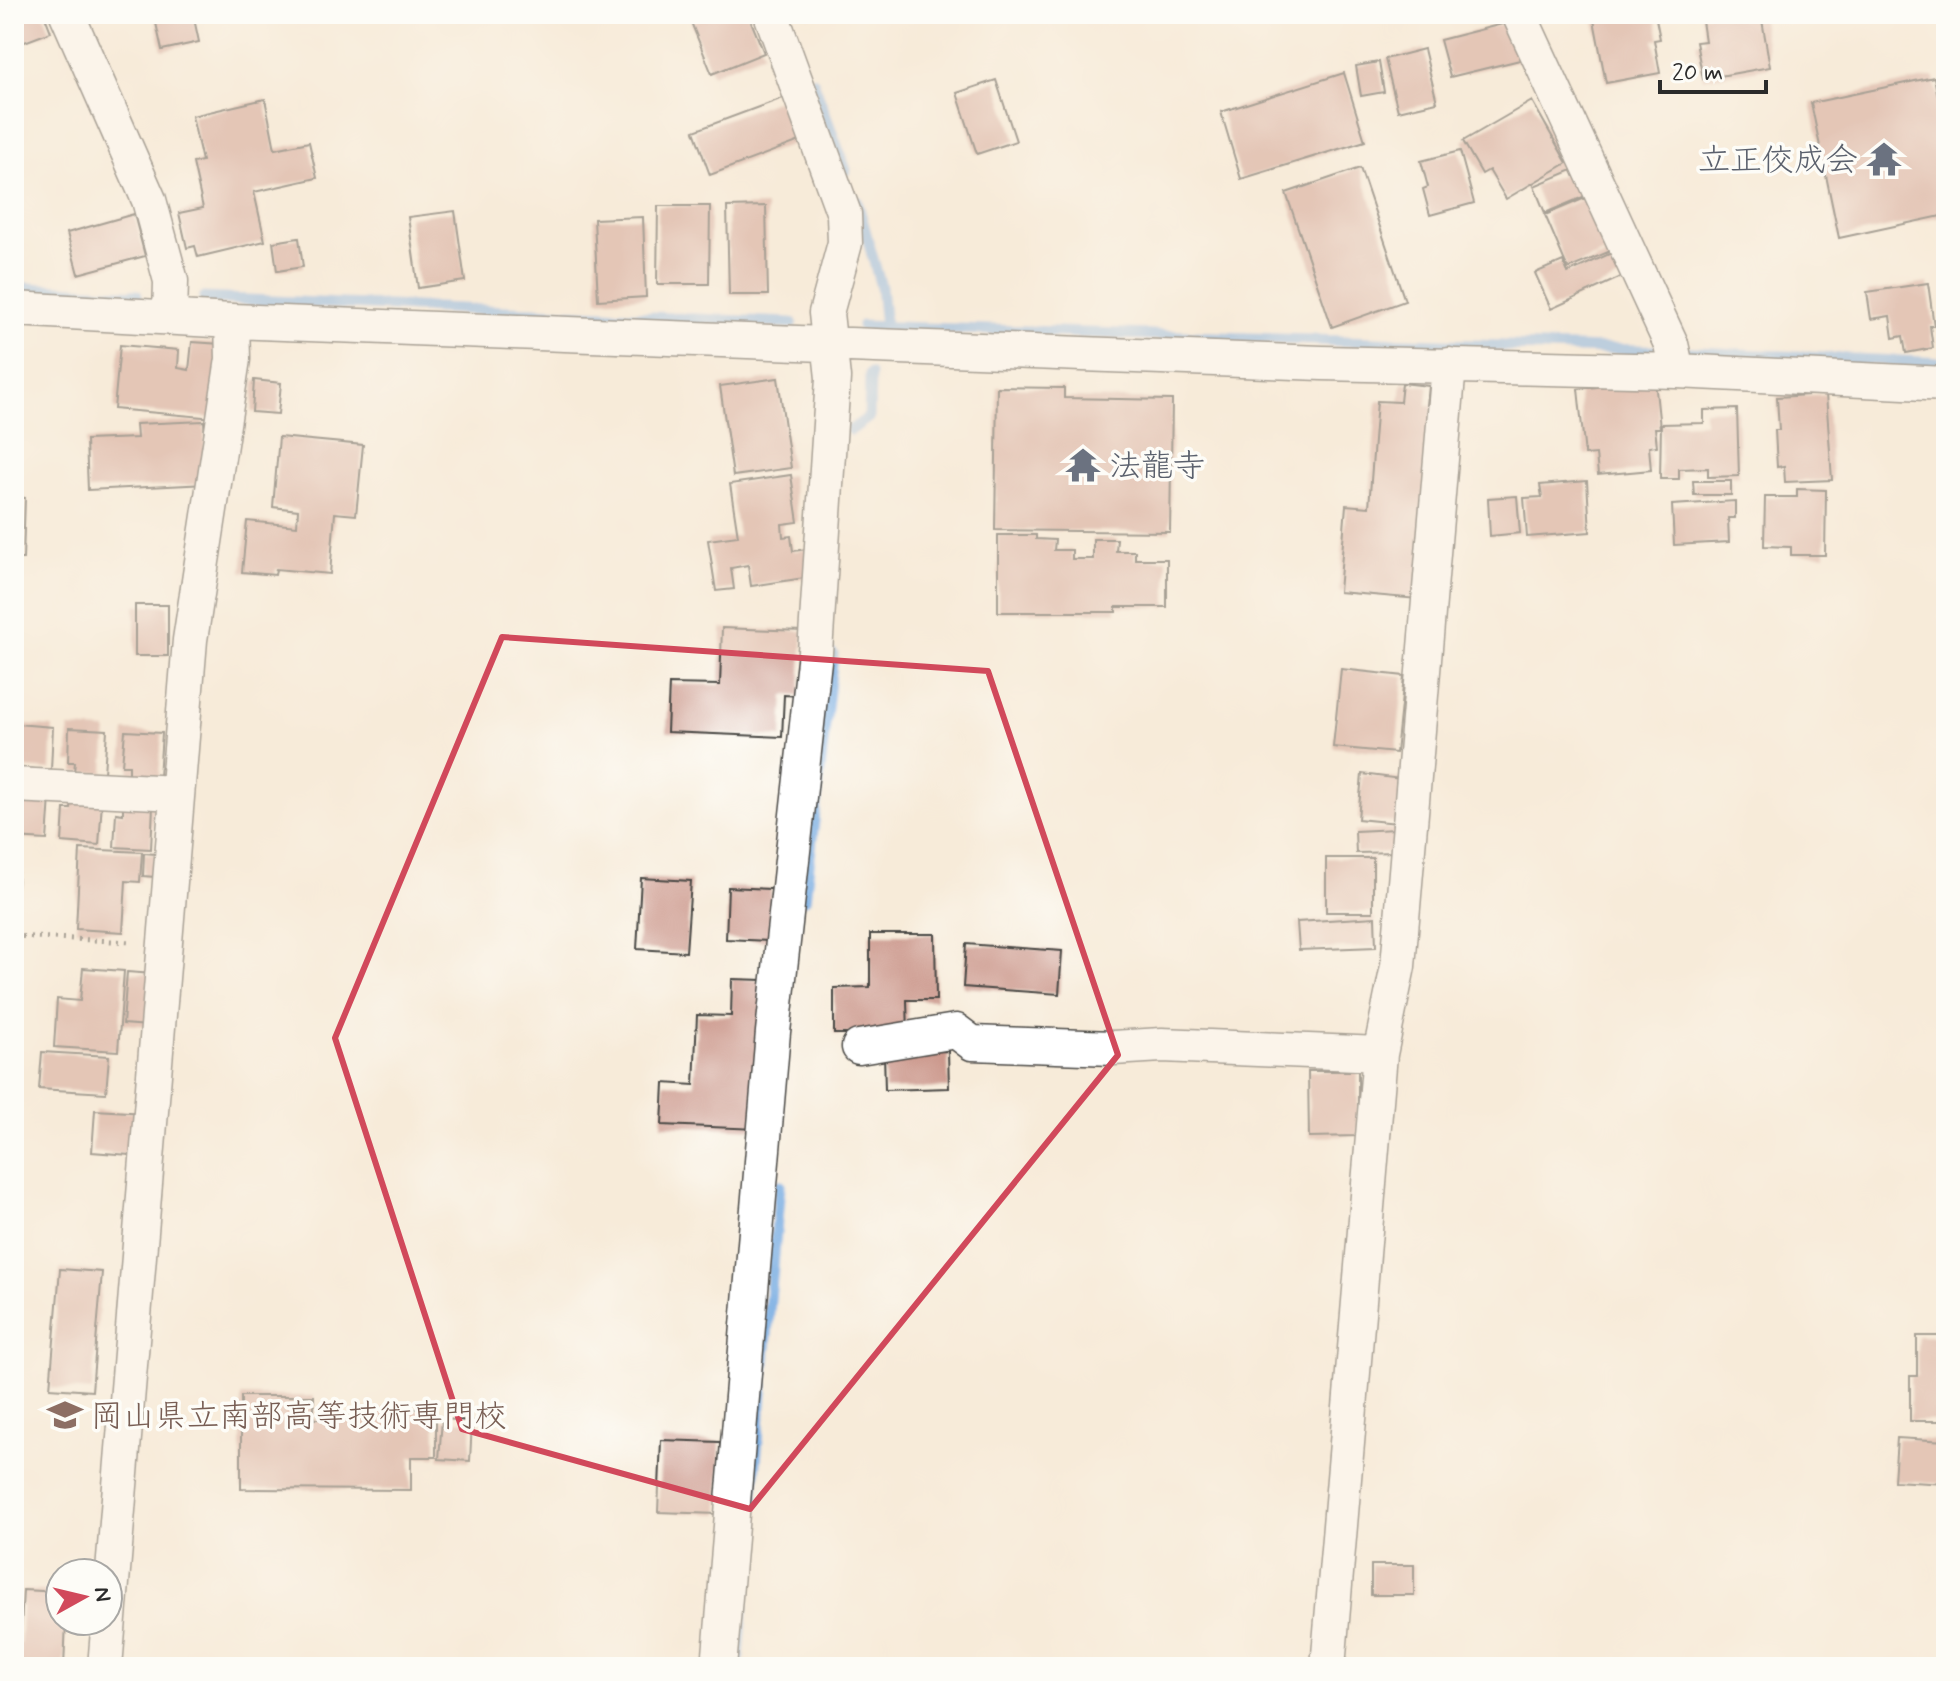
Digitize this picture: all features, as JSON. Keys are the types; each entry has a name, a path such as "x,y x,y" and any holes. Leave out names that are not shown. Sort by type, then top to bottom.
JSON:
{"street":[{"path":"67,14 149,200 171,281 170,317"},
{"path":"719,1667 773,1032 815,652 833,378 826,313 845,243 844,214 771,14"},
{"path":"1519,14 1674,359"},
{"path":"14,309 232,321 1322,363 1449,365 1674,359 1946,384"},
{"path":"105,1667 190,640 233,359 232,321"},
{"path":"1328,1667 1380,1054 1398,966 1449,365"},
{"path":"14,785 177,793"},
{"path":"859,1047 956,1031 972,1043 1113,1048 1162,1045 1380,1054"}],"path":[{"path":"14,936 164,944"}],"highlighted area":[{"path":"502,637 988,671 1118,1055 750,1509 462,1429 335,1038"}],"building":[{"path":"14,14 44,14 51,32 14,46"},
{"path":"154,14 193,14 199,42 162,50"},
{"path":"710,14 748,14 764,53 712,74 691,22"},
{"path":"1622,14 1655,14 1660,39 1654,40 1660,73 1606,83 1594,20"},
{"path":"1701,14 1761,14 1770,67 1703,79 1696,42 1705,41"},
{"path":"1514,21 1524,59 1450,77 1440,40"},
{"path":"1424,49 1437,102 1398,111 1385,59"},
{"path":"1379,62 1384,92 1361,96 1356,66"},
{"path":"1344,73 1365,141 1241,179 1221,112"},
{"name":"立正佼成会","path":"1934,77 1938,97 1946,95 1946,215 1839,238 1811,103"},
{"path":"996,80 1016,141 977,154 957,93"},
{"path":"791,95 808,138 710,175 694,131"},
{"path":"265,99 275,149 309,142 317,178 254,192 265,241 198,257 195,246 187,248 179,213 203,208 193,163 202,161 192,116"},
{"path":"1532,101 1567,163 1506,199 1489,170 1482,174 1463,141"},
{"path":"1460,151 1474,203 1430,215 1423,189 1428,187 1421,161"},
{"path":"1584,165 1595,192 1545,213 1534,186"},
{"path":"1360,168 1405,301 1332,327 1286,193"},
{"path":"1597,193 1620,247 1568,269 1545,215"},
{"path":"658,206 710,206 709,284 657,284"},
{"path":"766,206 768,295 729,295 727,207"},
{"path":"455,211 465,281 418,288 408,217"},
{"path":"134,214 145,256 78,274 67,233"},
{"path":"643,217 646,297 598,300 594,219"},
{"path":"299,238 303,267 277,271 273,242"},
{"path":"1620,249 1630,273 1551,309 1535,273 1563,261 1568,273"},
{"path":"1928,283 1934,326 1930,326 1933,348 1906,353 1903,336 1893,338 1890,316 1871,319 1867,292"},
{"path":"192,342 221,344 214,418 114,409 120,345 179,350 178,368 189,370"},
{"path":"778,378 791,468 733,476 720,386"},
{"path":"254,380 281,383 278,414 252,412"},
{"path":"1655,381 1660,428 1655,428 1657,446 1649,447 1651,470 1598,475 1596,454 1585,455 1578,389"},
{"path":"1402,383 1429,386 1427,405 1433,405 1418,599 1339,592 1346,505 1369,507 1377,401 1400,402"},
{"name":"法龍寺","path":"997,387 1064,388 1064,398 1172,400 1170,532 995,530"},
{"path":"1826,394 1832,480 1785,482 1784,466 1777,467 1777,397"},
{"path":"1737,409 1739,476 1708,477 1708,468 1679,469 1679,479 1660,479 1661,424 1704,423 1704,410"},
{"path":"204,421 207,484 88,490 86,440 137,438 136,424"},
{"path":"279,437 363,445 356,515 335,513 330,574 276,569 275,575 242,572 247,521 297,526 298,510 273,507"},
{"path":"791,475 798,522 782,524 783,537 791,536 793,551 807,549 811,577 751,586 748,565 731,568 734,589 716,591 708,540 738,536 730,484"},
{"path":"1587,481 1590,532 1527,537 1524,498 1542,497 1540,485"},
{"path":"1693,481 1731,481 1731,495 1694,495"},
{"path":"1797,489 1826,490 1825,555 1791,555 1791,547 1764,546 1765,497 1797,497"},
{"path":"1517,496 1520,533 1490,536 1488,498"},
{"path":"14,497 25,498 23,559 14,559"},
{"path":"1735,501 1735,518 1728,518 1729,542 1674,545 1672,505"},
{"path":"998,535 1036,535 1036,539 1055,540 1054,550 1072,550 1072,559 1093,559 1093,539 1117,539 1116,551 1135,551 1135,559 1167,559 1167,607 1116,607 1116,612 998,612"},
{"path":"135,605 168,605 168,656 135,656"},
{"path":"722,628 803,631 800,696 784,695 782,737 667,732 669,684 720,685"},
{"path":"1341,669 1404,676 1396,753 1333,747"},
{"path":"16,724 53,727 51,770 21,768 21,759 14,758"},
{"path":"69,728 107,730 104,773 74,772 75,762 68,762"},
{"path":"125,731 162,733 159,777 129,775 129,765 122,765"},
{"path":"1362,774 1401,779 1397,823 1358,819"},
{"path":"19,796 50,797 47,840 14,838 14,804 18,804"},
{"path":"72,800 102,801 99,845 62,842 64,809 71,809"},
{"path":"123,804 153,806 151,849 114,847 116,813 123,814"},
{"path":"1396,829 1397,852 1356,853 1355,831"},
{"path":"14,848 20,849 16,900 14,900"},
{"path":"80,849 142,852 140,882 126,881 123,932 76,929"},
{"path":"144,853 155,854 155,877 143,876"},
{"path":"1326,858 1373,858 1373,912 1326,912"},
{"path":"641,878 691,881 686,952 637,949"},
{"path":"728,887 771,889 769,941 726,939"},
{"path":"1375,917 1376,947 1299,950 1297,922"},
{"path":"870,934 935,934 936,1000 907,1000 908,1034 834,1034 834,988 870,987"},
{"path":"966,944 1062,951 1059,994 963,987"},
{"path":"83,968 124,971 118,1051 54,1047 57,999 80,1001"},
{"path":"127,972 153,974 149,1026 123,1024"},
{"path":"732,979 764,980 758,1129 662,1125 664,1083 694,1085 697,1015 731,1016"},
{"path":"948,1051 949,1088 885,1090 884,1053"},
{"path":"42,1052 109,1056 106,1093 39,1089"},
{"path":"1308,1071 1358,1071 1358,1136 1309,1137"},
{"path":"95,1110 145,1113 142,1156 92,1152"},
{"path":"60,1269 102,1272 92,1391 50,1388"},
{"path":"1917,1336 1946,1336 1946,1421 1910,1421 1910,1376 1917,1376"},
{"path":"241,1396 314,1396 314,1419 361,1419 362,1409 436,1409 436,1457 411,1457 411,1490 241,1489"},
{"path":"442,1419 472,1421 470,1461 439,1459"},
{"path":"1897,1438 1946,1441 1946,1484 1894,1481"},
{"path":"661,1440 720,1442 719,1514 658,1512"},
{"path":"1371,1565 1414,1565 1414,1595 1371,1595"},
{"path":"23,1590 44,1591 44,1637 65,1637 64,1667 19,1667"}],"waterway":[{"path":"813,81 846,170"},
{"path":"857,201 881,287 885,326"},
{"path":"14,287 137,295"},
{"path":"204,298 792,323"},
{"path":"862,326 1672,351 1946,363"},
{"path":"851,430 869,417 870,374"},
{"path":"805,899 833,654"},
{"path":"738,1667 780,1185"}],"place":[{"name":"立正佼成会","path":"1884,159"},
{"name":"法龍寺","path":"1083,465"},
{"name":"岡山県立南部高等技術専門校","path":"65,1415"}]}
